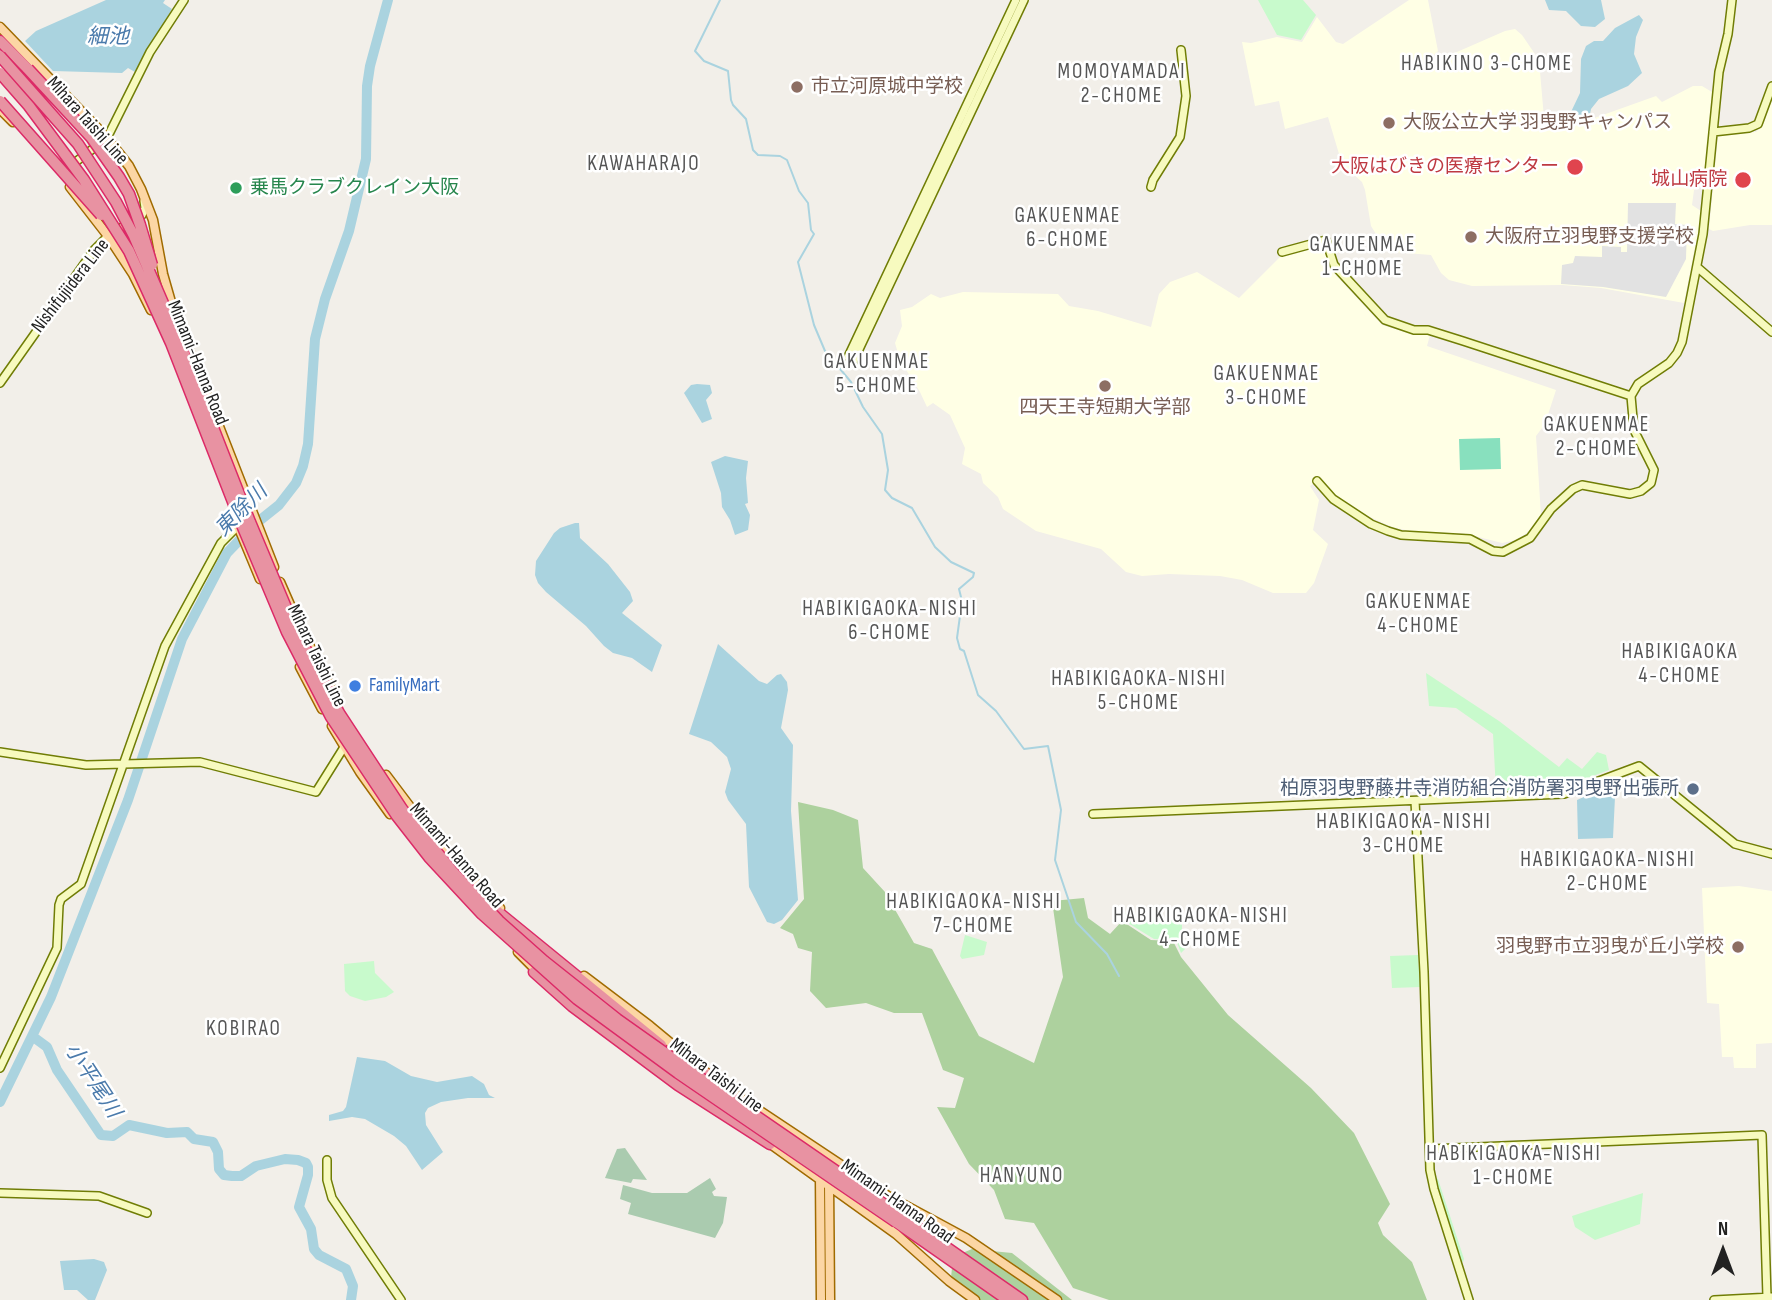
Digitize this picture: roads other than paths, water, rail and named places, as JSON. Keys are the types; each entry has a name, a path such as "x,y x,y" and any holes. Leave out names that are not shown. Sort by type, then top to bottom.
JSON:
{"highway":[{"path":"0,41 91,137 129,194 141,225 159,293"},
{"path":"0,56 78,144 106,184 134,236 159,293"},
{"path":"0,72 59,145 120,237"},
{"path":"0,101 120,237"},
{"name":"Mimami-Hanna Road","path":"120,237 144,279 172,343 265,582 308,675 357,758 429,857 500,932 577,999 678,1073 1022,1300"},
{"name":"Mimami-Hanna Road","path":"159,293 274,581 316,672 364,754 402,809 452,871 499,920 581,991 1007,1300"},
{"path":"429,857 502,940 572,1006 702,1102 770,1144"},
{"path":"452,871 507,920 655,1041 721,1085"}],"main road":[{"name":"Mihara Taishi Line","path":"0,27 107,138 129,166 153,219 163,274 173,309 298,623 355,730 403,802 440,848 483,892 534,937 642,1019 721,1085 888,1196 966,1238 1057,1300"},
{"name":"Mihara Taishi Line","path":"0,109 69,184 108,236 132,274 181,375 237,528 306,680 344,747 425,857 545,978 612,1032 896,1234 975,1300"},
{"path":"820,1151 821,1300"},
{"path":"830,1158 830,1300"}],"street":[{"path":"69,184 66,173 69,167 107,138 149,52 184,0"},
{"path":"1016,0 851,359 1024,0"},
{"path":"1317,481 1333,499 1371,524 1388,531 1401,535 1469,539 1493,551 1503,552 1530,538 1551,509 1573,489 1583,485 1630,494 1651,484 1654,470 1634,430 1631,396 1638,384 1663,368 1677,353 1697,267 1707,204 1719,72 1728,34 1732,0"},
{"path":"1151,187 1180,137 1186,96 1181,50"},
{"path":"1713,132 1749,128 1758,124 1772,86"},
{"name":"Nishifujiidera Line","path":"0,383 94,250 108,236 142,215 145,208 144,197"},
{"path":"1282,252 1326,240 1334,265 1385,320 1402,327 1429,330 1631,396"},
{"path":"1697,267 1772,332"},
{"path":"0,1068 57,948 61,899 81,884 127,765 165,646 221,543 237,528"},
{"path":"0,752 72,764 200,762 316,792 355,730"},
{"path":"1093,814 1564,794 1639,766 1735,844 1772,854"},
{"path":"1415,801 1430,1170 1469,1300"},
{"path":"1430,1149 1762,1135 1769,1297 1714,1300"},
{"path":"327,1160 327,1180 332,1198 401,1300"},
{"path":"0,1193 99,1196 147,1213"}],"water":[{"name":"細池","path":"106,0 165,0 163,3 172,9 135,72 128,68 122,73 53,71 25,41 36,31"},
{"path":"1545,0 1601,0 1605,19 1595,27 1581,26 1566,11 1549,10"},
{"path":"1639,15 1643,20 1636,37 1634,54 1642,73 1628,86 1599,99 1591,109 1589,119 1570,114 1580,93 1581,59 1586,46 1594,41 1603,41 1615,28"},
{"path":"691,385 710,385 712,393 706,400 712,419 702,423 684,393"},
{"path":"725,456 748,461 748,503 745,504 750,515 748,530 735,535 722,507 721,493 711,462"},
{"path":"579,523 580,538 608,564 630,592 633,601 622,613 662,645 652,672 632,658 613,653 604,646 538,583 535,575 536,561 554,533"},
{"path":"718,644 759,681 767,684 781,674 787,682 781,728 793,745 791,811 798,900 782,920 774,924 767,922 749,887 746,824 725,792 731,769 727,757 711,742 689,734"},
{"path":"1602,789 1615,797 1613,838 1578,839 1577,800"},
{"path":"357,1057 385,1061 411,1076 437,1082 472,1076 484,1084 489,1095 495,1098 441,1102 428,1108 425,1113 426,1125 443,1152 422,1170 406,1146 365,1119 352,1117 329,1121 329,1115 343,1111 346,1107"},
{"path":"94,1259 104,1262 107,1270 95,1300 88,1300 77,1290 64,1290 60,1261"}],"waterway":[{"name":"東除川","path":"0,1102 51,997 128,800 182,639 227,553 254,525 279,505 296,483 303,466 308,444 315,339 325,299 349,231 366,159 367,86 388,0"},
{"path":"720,0 695,51 704,61 728,71 731,100 746,119 753,150 758,155 780,156 787,160 799,191 808,203 811,230 814,234 798,262 814,325 825,351 851,382 863,407 882,434 888,470 885,490 892,498 912,508 935,547 951,562 974,573 959,589 962,601 957,638 960,649 964,651 978,695 996,711 1024,749 1048,746 1061,810 1055,860 1076,922 1107,954 1119,976"},
{"name":"小平尾川","path":"32,1036 47,1047 57,1070 101,1135 113,1136 129,1125 167,1133 187,1132 194,1139 213,1142 218,1152 219,1169 224,1175 241,1176 256,1166 285,1159 306,1163 308,1175 299,1207 311,1229 314,1249 319,1255 346,1269 353,1286 351,1300"}],"place":[{"name":"市立河原城中学校","path":"797,87"},
{"name":"大阪公立大学 羽曳野キャンパス","path":"1389,123"},
{"name":"大阪はびきの医療センター","path":"1575,167"},
{"name":"城山病院","path":"1743,180"},
{"name":"乗馬クラブクレイン大阪","path":"236,188"},
{"name":"大阪府立羽曳野支援学校","path":"1471,237"},
{"name":"四天王寺短期大学部","path":"1105,386"},
{"name":"FamilyMart","path":"355,686"},
{"name":"柏原羽曳野藤井寺消防組合消防署羽曳野出張所","path":"1693,789"},
{"name":"羽曳野市立羽曳が丘小学校","path":"1738,947"}],"district":[{"name":"HABIKINO 3-CHOME","path":"1487,65"},
{"name":"MOMOYAMADAI 2-CHOME","path":"1122,85"},
{"name":"KAWAHARAJO","path":"644,165"},
{"name":"GAKUENMAE 6-CHOME","path":"1068,229"},
{"name":"GAKUENMAE 1-CHOME","path":"1363,258"},
{"name":"GAKUENMAE 5-CHOME","path":"877,375"},
{"name":"GAKUENMAE 3-CHOME","path":"1267,387"},
{"name":"GAKUENMAE 2-CHOME","path":"1597,438"},
{"name":"GAKUENMAE 4-CHOME","path":"1419,615"},
{"name":"HABIKIGAOKA-NISHI 6-CHOME","path":"890,622"},
{"name":"HABIKIGAOKA 4-CHOME","path":"1680,665"},
{"name":"HABIKIGAOKA-NISHI 5-CHOME","path":"1139,692"},
{"name":"HABIKIGAOKA-NISHI 3-CHOME","path":"1404,835"},
{"name":"HABIKIGAOKA-NISHI 2-CHOME","path":"1608,873"},
{"name":"HABIKIGAOKA-NISHI 7-CHOME","path":"974,915"},
{"name":"HABIKIGAOKA-NISHI 4-CHOME","path":"1201,929"},
{"name":"KOBIRAO","path":"244,1030"},
{"name":"HABIKIGAOKA-NISHI 1-CHOME","path":"1514,1167"},
{"name":"HANYUNO","path":"1022,1177"}]}
